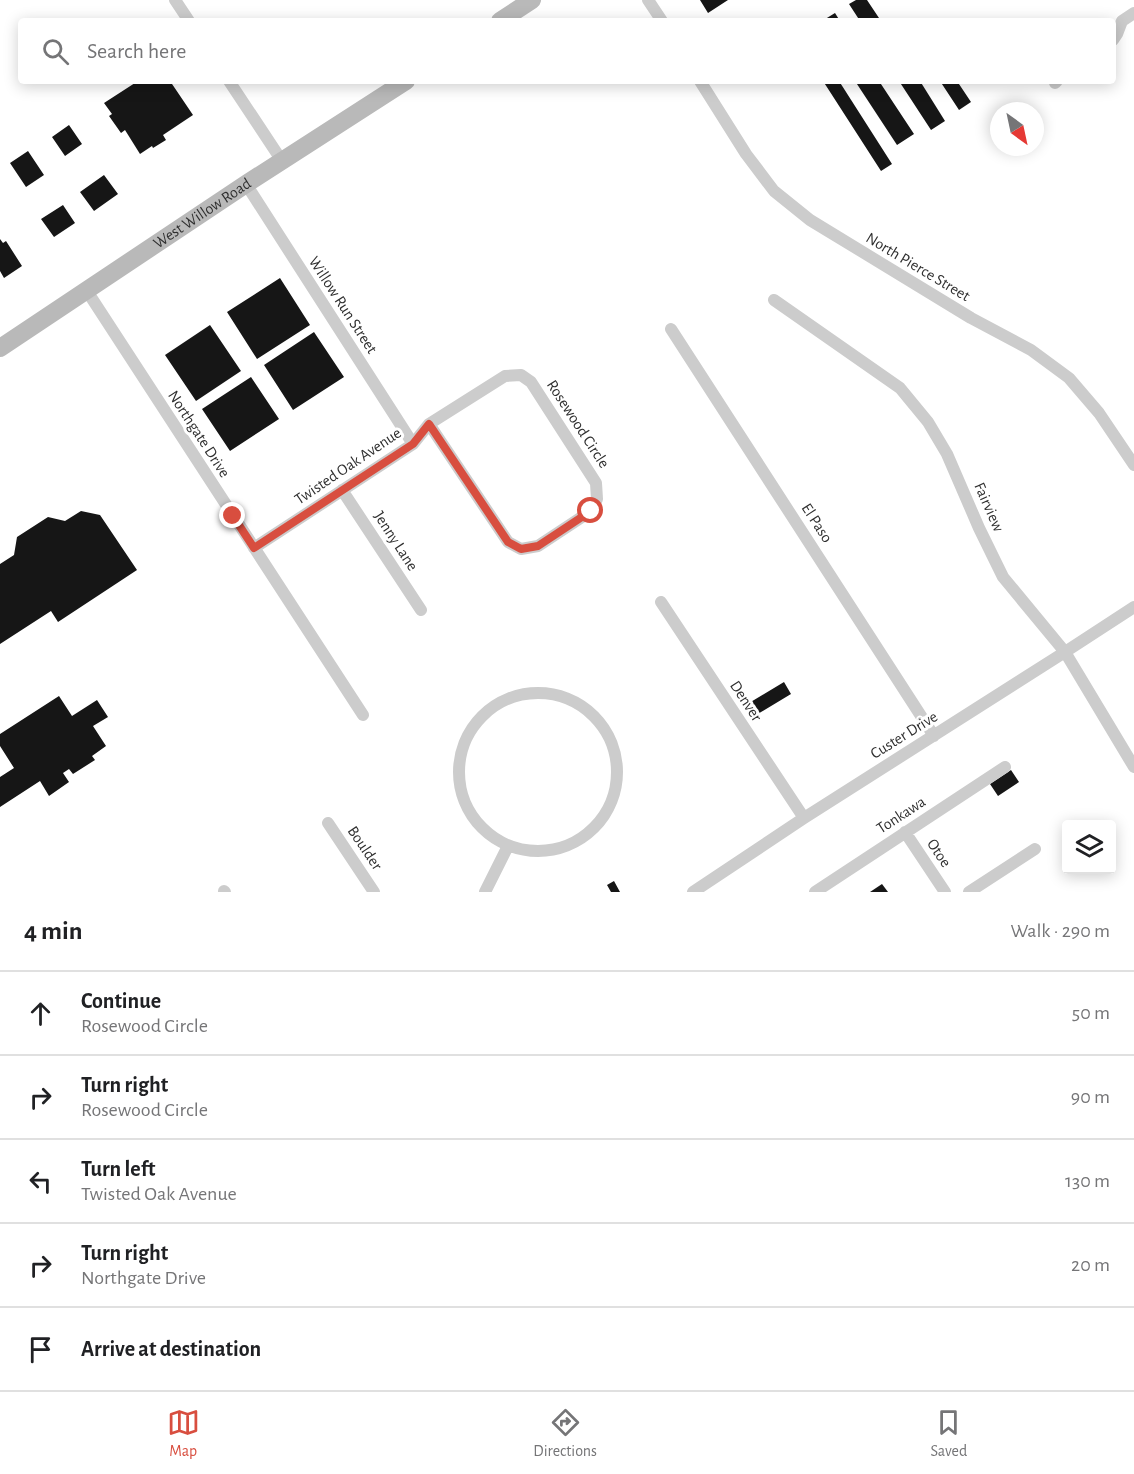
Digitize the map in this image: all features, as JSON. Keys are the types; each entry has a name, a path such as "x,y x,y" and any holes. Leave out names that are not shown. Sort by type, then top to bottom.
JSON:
{"main road":[{"path":"505,18 532,0"},
{"name":"West Willow Road","path":"0,348 246,184 401,84"}],"street":[{"path":"175,0 187,18"},
{"path":"648,0 660,18"},
{"path":"1116,36 1122,21 1134,13"},
{"path":"231,84 282,161"},
{"name":"North Pierce Street","path":"702,84 746,154 774,191 810,220 971,318 1031,350 1069,378 1099,413 1134,465"},
{"name":"Willow Run Street","path":"246,184 413,444"},
{"name":"Northgate Drive","path":"87,291 363,715"},
{"name":"Fairview","path":"774,300 900,388 928,422 947,454 1003,577 1065,652 1134,767"},
{"name":"El Paso","path":"672,329 934,736"},
{"name":"Twisted Oak Avenue","path":"254,548 413,444 429,424 505,376 520,375"},
{"name":"Rosewood Circle","path":"429,424 508,542 521,549 538,546 591,511 597,499 596,483 531,382 520,375"},
{"name":"Jenny Lane","path":"342,490 421,610"},
{"name":"Denver","path":"661,602 804,818"},
{"name":"Custer Drive","path":"693,892 804,818 1133,610"},
{"path":"533,692 561,695 592,712 609,734 618,760 613,801 598,825 577,842 550,851 522,850 508,846 496,840 479,825 464,802 458,774 462,747 475,723 506,699 533,692"},
{"name":"Tonkawa","path":"815,892 1005,766"},
{"name":"Boulder","path":"328,823 374,892"},
{"name":"Otoe","path":"905,832 945,892"},
{"path":"485,892 508,846"},
{"path":"969,892 1035,849"}],"building":[{"path":"700,0 728,0 708,13"},
{"path":"856,0 867,0 879,18 858,18 849,4"},
{"path":"835,13 838,18 827,18"},
{"path":"133,84 172,84 193,115 163,135 166,140 140,154 125,130 121,133 109,116 112,114 104,103"},
{"path":"825,84 841,84 892,164 881,171"},
{"path":"857,84 881,84 914,134 897,145"},
{"path":"901,84 922,84 945,121 931,130"},
{"path":"942,84 959,84 971,102 959,110"},
{"path":"69,125 82,144 65,156 52,137"},
{"path":"28,151 44,175 26,187 10,163"},
{"path":"104,175 118,194 94,211 80,192"},
{"path":"63,205 75,223 54,237 41,219"},
{"path":"0,239 3,243 6,241 22,266 4,278 0,271"},
{"path":"280,278 310,325 257,359 227,312"},
{"path":"210,325 241,371 196,401 165,355"},
{"path":"314,332 344,377 293,410 264,365"},
{"path":"251,377 279,419 230,451 202,409"},
{"path":"81,511 100,515 137,570 58,622 51,611 0,644 0,564 14,555 17,537 48,517 65,521"},
{"path":"784,682 791,694 756,715 749,703"},
{"path":"59,696 72,716 97,700 108,717 93,726 106,746 92,756 95,760 73,774 69,769 63,773 69,782 49,796 40,781 0,807 0,777 14,768 0,746 0,734"},
{"path":"1011,770 1019,782 998,796 990,784"},
{"path":"614,881 620,892 611,892 607,885"},
{"path":"882,884 888,892 870,892"}],"route":[{"path":"233,516 254,548 413,444 429,424 508,542 521,549 538,546 591,511"}]}
